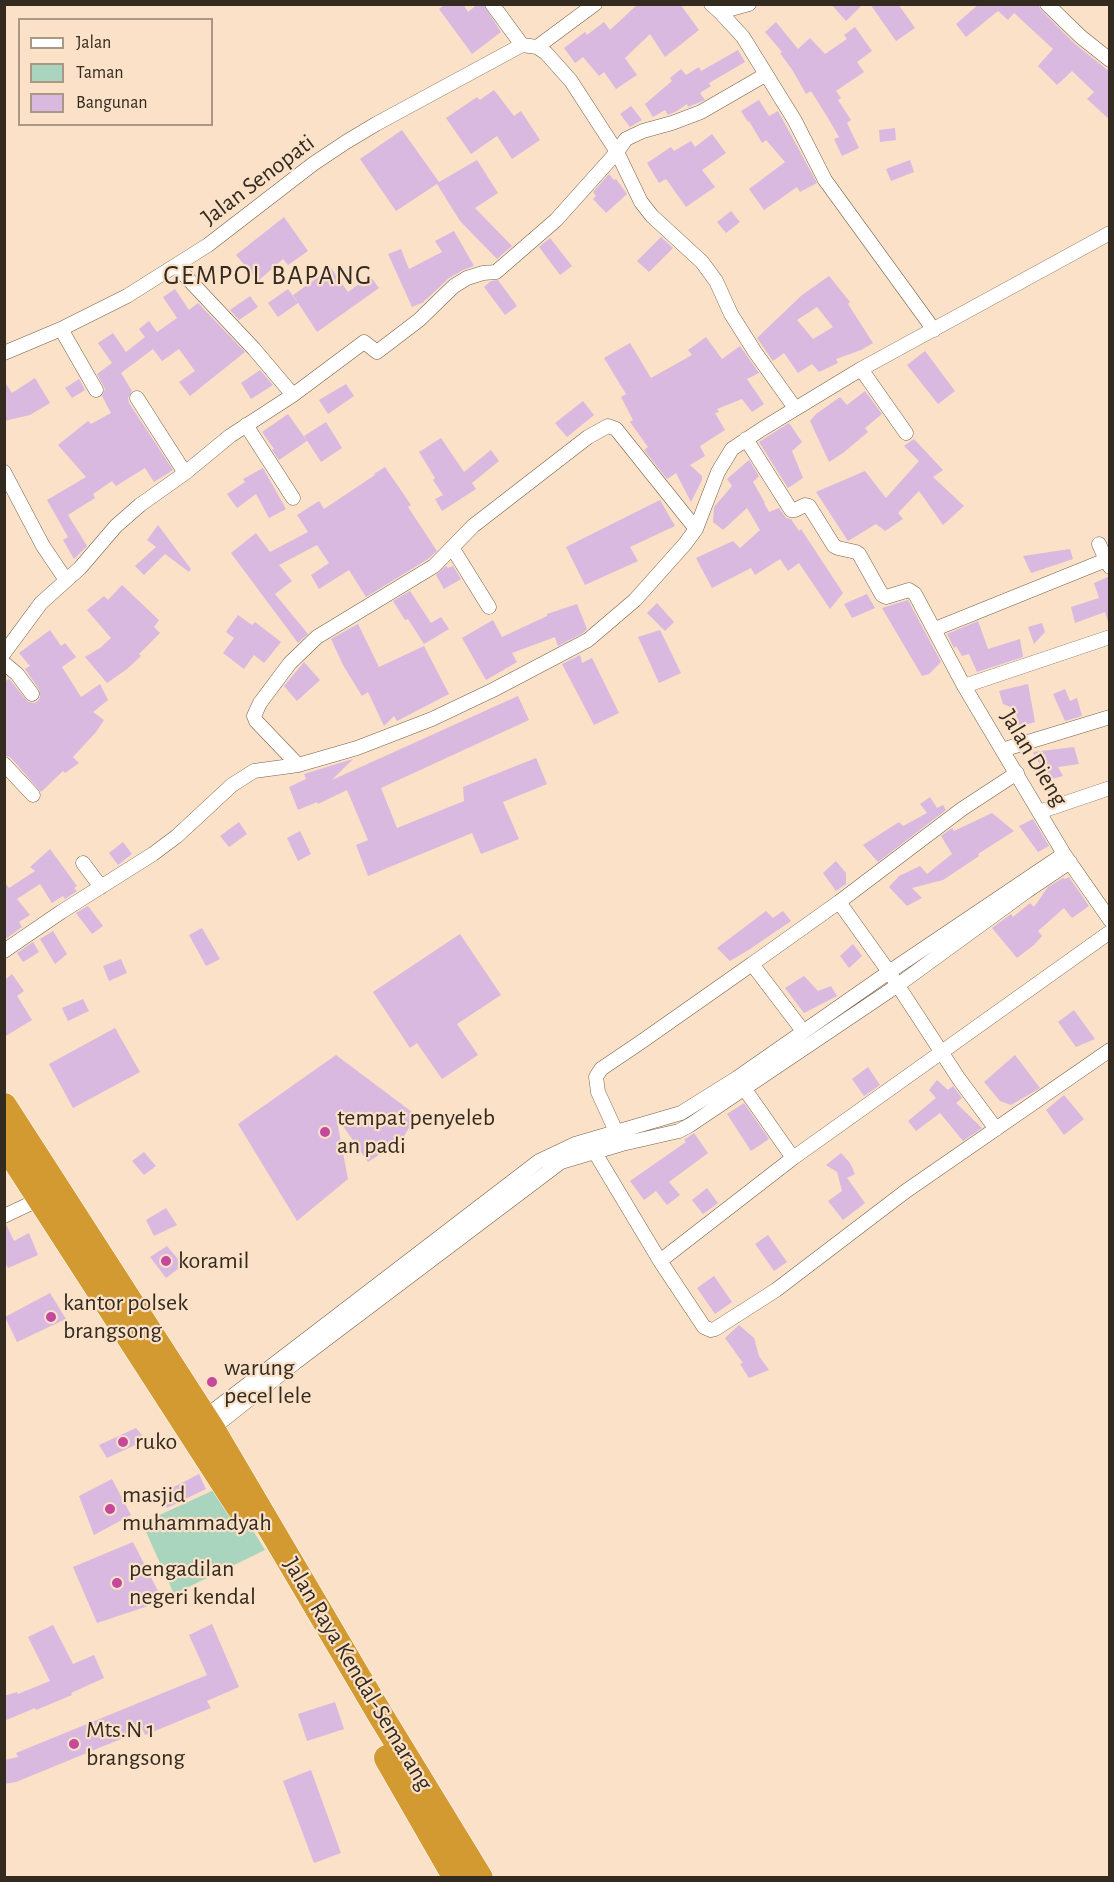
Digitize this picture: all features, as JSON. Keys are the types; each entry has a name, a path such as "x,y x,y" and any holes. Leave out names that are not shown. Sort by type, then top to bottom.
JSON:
{"highway":[{"name":"Jalan Raya Kendal-Semarang","path":"4,1106 208,1423 381,1716 480,1878"},
{"name":"Jalan Raya Kendal-Semarang","path":"4,1143 240,1510 319,1641 456,1878"}],"street":[{"path":"492,4 522,45 537,47 546,53 571,81 617,152 640,202 702,262 716,281 731,314 755,352 795,408"},
{"path":"537,47 595,4"},
{"path":"716,8 749,4"},
{"path":"1047,4 1110,60"},
{"path":"716,8 743,37 795,121 832,191 934,330"},
{"name":"Jalan Senopati","path":"4,353 127,296 208,245 313,164 346,142 522,45"},
{"path":"4,653 41,603 80,568 116,526 230,436 293,395 364,342 377,352 419,320 454,286 467,278 495,272 556,220 626,139 643,131 702,112 765,75"},
{"path":"4,951 177,836 232,785 254,771 298,765 357,748 432,719 588,640 635,600 696,529 724,460 732,449 861,369 1110,233"},
{"path":"176,266 254,349 293,395"},
{"path":"61,328 96,390"},
{"path":"861,369 906,433"},
{"path":"137,398 185,473"},
{"path":"246,425 293,498"},
{"path":"298,765 256,721 254,716 260,703 290,663 317,637 434,566 473,526 588,437 611,426 616,429 696,529"},
{"path":"746,439 791,510 805,505 809,506 834,546 859,554 882,595 886,597 909,590 913,592 935,629 1108,564 1099,544"},
{"path":"4,472 44,546 66,580"},
{"path":"453,549 489,607"},
{"name":"Jalan Dieng","path":"935,629 964,686 1039,812 1067,858 1110,920"},
{"path":"964,686 1110,637"},
{"path":"4,663 17,674 32,694"},
{"path":"1002,750 1109,719"},
{"path":"4,764 33,795"},
{"path":"619,1138 598,1092 596,1077 601,1068 752,964 962,810 1017,773"},
{"path":"1039,812 1110,788"},
{"path":"619,1138 679,1131 690,1125 803,1031 889,972 1067,858"},
{"path":"208,1423 423,1258 561,1162 592,1146 619,1138 681,1113 741,1083 897,984 1027,891 1067,858"},
{"path":"83,863 101,887"},
{"path":"839,902 889,972 959,1079 996,1129"},
{"path":"660,1261 793,1158 1110,933"},
{"path":"752,964 803,1031"},
{"path":"592,1146 660,1261 705,1327 711,1330 776,1290 906,1191 1110,1050"},
{"path":"741,1083 793,1158"},
{"path":"681,1113 690,1125"},
{"path":"4,1216 40,1199"}],"green space":[{"path":"225,1485 265,1550 174,1594 142,1523"}],"building":[{"path":"446,4 463,4 468,12 478,4 483,4 501,32 472,54 439,9"},
{"path":"638,4 680,4 699,30 665,57 650,34 625,58 637,75 616,89 604,72 599,76 583,57 575,63 564,48 585,32 587,35 604,22 610,30"},
{"path":"831,4 863,4 846,21"},
{"path":"870,4 898,4 915,28 896,41"},
{"path":"979,4 1038,4 1041,10 1075,44 1110,72 1110,120 1087,99 1094,92 1072,71 1057,85 1038,66 1053,49 1014,13 1008,20 998,11 966,37 956,24"},
{"path":"776,22 798,49 810,38 825,54 847,39 844,35 855,27 872,51 857,62 864,72 836,91 841,98 838,100 851,120 847,123 859,148 842,156 834,139 839,137 828,118 811,91 806,94 780,53 782,52 765,32"},
{"path":"738,50 745,62 709,83 711,86 700,93 705,100 688,107 687,104 668,115 665,110 653,117 645,104 672,81 670,78 681,69 686,75 699,67 701,71"},
{"path":"494,90 514,116 521,111 540,140 512,159 497,136 471,154 446,118 477,97 480,100"},
{"path":"759,100 769,116 778,111 817,183 800,192 797,187 764,210 749,189 785,162 766,140 762,143 741,111"},
{"path":"631,106 642,120 630,127 620,114"},
{"path":"895,128 896,140 880,142 879,130"},
{"path":"402,130 439,182 477,160 498,193 475,208 512,246 497,259 460,221 437,184 396,211 360,159"},
{"path":"712,134 726,153 702,170 715,187 686,207 666,179 659,183 647,163 671,147 674,151 691,141 695,147"},
{"path":"910,160 914,172 891,181 886,169"},
{"path":"609,174 614,180 616,179 627,194 606,213 593,199 596,196 593,192"},
{"path":"731,211 740,222 726,233 717,222"},
{"path":"284,217 308,251 288,265 283,259 258,281 236,255"},
{"path":"454,231 474,266 449,278 424,302 412,307 388,254 401,249 409,269 442,252 435,241"},
{"path":"661,237 673,248 649,272 637,261"},
{"path":"550,238 572,266 560,275 539,247"},
{"path":"331,268 348,292 370,276 379,288 317,332 293,295"},
{"path":"829,276 850,302 848,304 873,343 836,359 838,363 819,372 812,364 798,373 784,353 773,361 757,338 802,295","holes":["817,307 833,327 813,339 797,320"]},
{"path":"498,280 517,306 505,315 484,287 491,281"},
{"path":"175,289 189,310 198,303 245,352 190,396 179,382 195,371 179,349 162,361 153,349 121,373 132,391 128,398 129,403 173,470 154,482 145,468 116,486 112,481 93,494 95,498 68,515 87,546 74,559 63,540 68,537 47,500 86,477 58,445 88,421 91,424 111,413 102,396 105,389 97,374 112,363 98,343 113,333 126,352 145,337 139,329 149,321 157,332 177,318 163,297"},
{"path":"288,289 298,303 278,317 268,303"},
{"path":"250,296 258,307 239,320 230,310"},
{"path":"706,337 722,359 740,346 759,373 747,379 764,404 752,412 742,399 717,409 719,412 715,413 725,430 700,446 705,456 690,465 702,476 691,502 676,473 667,479 644,450 648,447 630,422 633,420 621,397 626,394 604,358 630,343 651,378 692,355 688,350"},
{"path":"925,351 955,391 938,404 907,365"},
{"path":"260,370 273,385 251,399 241,383"},
{"path":"35,378 50,403 30,415 4,421 4,381 12,393"},
{"path":"79,379 85,390 72,398 65,388"},
{"path":"346,384 354,396 328,414 319,400"},
{"path":"865,391 882,414 865,428 868,432 829,462 810,421 840,397 847,405"},
{"path":"583,401 594,415 567,437 555,423"},
{"path":"288,414 307,441 279,460 262,432"},
{"path":"326,422 342,448 321,462 304,436"},
{"path":"789,423 802,442 792,451 803,478 788,488 759,442"},
{"path":"441,438 464,472 491,450 499,461 472,483 476,489 442,511 435,499 443,495 419,452"},
{"path":"914,439 943,470 933,477 964,506 943,525 919,491 898,513 903,519 885,531 876,524 848,541 816,492 865,471 886,498 919,461 904,446"},
{"path":"749,460 759,476 753,482 769,512 779,508 786,518 791,519 799,531 801,529 843,593 830,609 799,563 788,571 780,559 755,575 751,568 712,588 696,558 733,541 740,548 760,530 747,508 723,530 713,522 714,507 732,486 727,479"},
{"path":"385,467 411,505 408,507 437,551 428,559 366,597 349,570 319,589 311,575 329,563 317,545 279,565 292,581 275,594 308,634 298,643 231,553 256,533 270,552 308,532 297,515 319,501 324,509"},
{"path":"263,468 286,509 269,518 256,494 237,508 227,494 245,482 243,479"},
{"path":"660,500 675,526 630,547 638,561 585,585 566,547"},
{"path":"158,525 191,569 189,572 165,554 144,575 135,566 156,547 147,540"},
{"path":"1070,549 1073,559 1031,573 1023,556"},
{"path":"446,566 448,568 453,566 461,579 444,589 436,575"},
{"path":"1110,576 1110,621 1108,622 1105,612 1075,623 1071,607 1099,598 1094,583"},
{"path":"122,585 159,620 154,627 160,633 139,654 141,656 107,683 85,657 111,638 87,610 104,596 108,600"},
{"path":"410,591 431,623 441,617 449,629 424,644 393,601"},
{"path":"867,594 875,608 852,618 844,604"},
{"path":"908,600 941,662 929,674 922,676 882,608"},
{"path":"657,603 674,622 665,631 647,613"},
{"path":"577,604 587,629 583,633 558,646 555,637 512,653 517,662 486,680 462,638 493,620 502,637 547,614"},
{"path":"238,615 252,625 255,622 281,642 264,663 254,655 244,669 223,653 234,638 226,632"},
{"path":"978,621 988,649 1020,639 1023,657 977,672 969,654 962,656 956,646 954,648 947,634"},
{"path":"1042,623 1045,632 1034,644 1028,627"},
{"path":"358,624 379,667 424,646 449,694 397,721 394,716 384,726 368,692 362,696 343,665 331,639"},
{"path":"50,630 61,646 65,643 76,657 62,667 81,697 100,684 108,700 93,712 104,720 73,757 79,763 65,773 63,771 41,792 11,758 4,755 4,682 9,679 28,702 38,701 39,689 25,669 30,666 19,653"},
{"path":"660,630 681,673 659,683 638,637"},
{"path":"580,655 582,663 592,658 619,713 594,725 562,664"},
{"path":"304,662 320,680 297,701 284,686"},
{"path":"1028,684 1035,722 1019,727 1015,709 1003,704 999,691"},
{"path":"1065,689 1070,701 1077,698 1082,716 1065,721 1053,694"},
{"path":"518,696 529,720 381,788 397,828 464,801 463,787 536,758 547,784 503,802 519,839 481,854 472,833 368,876 356,845 368,840 347,790 318,804 317,802 298,810 289,787 306,779 304,774 353,759 332,780"},
{"path":"1074,747 1079,764 1058,767 1063,776 1048,780 1033,752"},
{"path":"930,797 937,808 943,805 946,810 878,862 863,845 899,822 903,826 927,813 920,804"},
{"path":"992,813 1014,831 943,880 912,888 922,898 907,906 889,887 899,876 920,866 927,874 952,854 941,836 952,828 954,831"},
{"path":"1033,819 1049,846 1038,852 1019,826"},
{"path":"239,822 247,834 229,847 220,836"},
{"path":"300,831 311,854 298,861 287,838"},
{"path":"123,842 132,854 118,865 109,853"},
{"path":"50,849 77,886 74,888 77,891 65,899 63,896 52,903 40,884 17,899 30,915 19,922 22,927 7,938 4,933 4,882 9,888 35,871 30,867"},
{"path":"836,861 846,873 846,884 836,891 823,873"},
{"path":"1069,877 1089,906 1072,918 1064,908 1038,931 1042,936 1034,945 1017,958 992,928 1011,914 1013,917 1030,903 1034,907 1048,887"},
{"path":"88,906 103,926 92,934 76,913"},
{"path":"766,911 773,918 783,911 791,921 730,961 717,948"},
{"path":"202,928 220,959 206,966 189,935"},
{"path":"53,931 67,954 55,964 40,939"},
{"path":"460,934 501,995 457,1024 478,1055 442,1079 417,1043 410,1048 373,992"},
{"path":"33,942 39,952 23,962 17,953"},
{"path":"853,944 862,956 849,968 840,956"},
{"path":"121,959 127,973 109,981 103,966"},
{"path":"12,974 24,991 17,996 32,1020 4,1037 4,977 6,979"},
{"path":"804,976 818,991 831,986 837,996 804,1013 785,988"},
{"path":"83,999 89,1011 68,1021 62,1008"},
{"path":"1074,1010 1095,1039 1076,1047 1058,1022"},
{"path":"115,1028 140,1072 73,1108 49,1064"},
{"name":"tempat penyeleb an padi","path":"336,1055 416,1115 402,1140 368,1162 336,1116 348,1179 297,1221 238,1124"},
{"path":"1015,1055 1040,1088 1011,1105 1000,1101 984,1082"},
{"path":"868,1067 880,1085 864,1096 852,1079"},
{"path":"937,1080 948,1090 953,1086 962,1098 956,1103 982,1128 963,1141 940,1113 916,1131 908,1121 936,1098 929,1090"},
{"path":"1064,1095 1084,1119 1064,1135 1046,1110"},
{"path":"744,1103 769,1139 751,1151 727,1114"},
{"path":"694,1133 708,1153 669,1182 680,1195 667,1205 656,1191 644,1200 630,1181 686,1142 684,1140"},
{"path":"144,1152 156,1166 144,1175 132,1161"},
{"path":"841,1153 850,1163 855,1174 847,1178 865,1203 843,1220 828,1201 842,1191 837,1172 826,1165"},
{"path":"707,1188 718,1203 703,1214 692,1200"},
{"name":"koramil","path":"166,1208 177,1225 154,1236 146,1220"},
{"path":"6,1224 14,1241 29,1233 38,1255 8,1268 4,1260 4,1225"},
{"path":"768,1235 787,1262 774,1271 755,1244"},
{"name":"koramil","path":"167,1246 183,1265 166,1278 150,1257"},
{"path":"714,1276 732,1302 715,1314 697,1288"},
{"name":"kantor polsek brangsong","path":"50,1293 66,1319 17,1342 5,1317"},
{"path":"739,1325 754,1338 759,1356 769,1370 749,1378 740,1364 743,1363 725,1338"},
{"name":"ruko","path":"136,1428 146,1440 107,1458 99,1445"},
{"path":"199,1474 206,1489 167,1508 160,1494"},
{"name":"masjid muhammadyah","path":"112,1479 131,1515 94,1535 79,1496"},
{"name":"pengadilan negeri kendal","path":"133,1542 162,1599 97,1623 73,1567"},
{"path":"212,1624 239,1687 207,1701 211,1708 145,1735 143,1730 16,1782 4,1784 4,1760 18,1757 16,1753 207,1675 189,1635"},
{"path":"53,1625 73,1664 94,1655 104,1678 71,1693 72,1695 4,1721 4,1696 17,1692 18,1694 50,1681 28,1637"},
{"path":"335,1702 344,1729 307,1741 298,1714"},
{"path":"311,1770 341,1853 314,1863 283,1781"}],"place":[{"name":"tempat penyeleb an padi","path":"325,1132"},
{"name":"koramil","path":"166,1261"},
{"name":"kantor polsek brangsong","path":"51,1317"},
{"name":"warung pecel lele","path":"212,1382"},
{"name":"ruko","path":"123,1442"},
{"name":"masjid muhammadyah","path":"110,1509"},
{"name":"pengadilan negeri kendal","path":"117,1583"},
{"name":"Mts.N 1 brangsong","path":"74,1744"}],"district":[{"name":"GEMPOL BAPANG","path":"268,276"}]}
